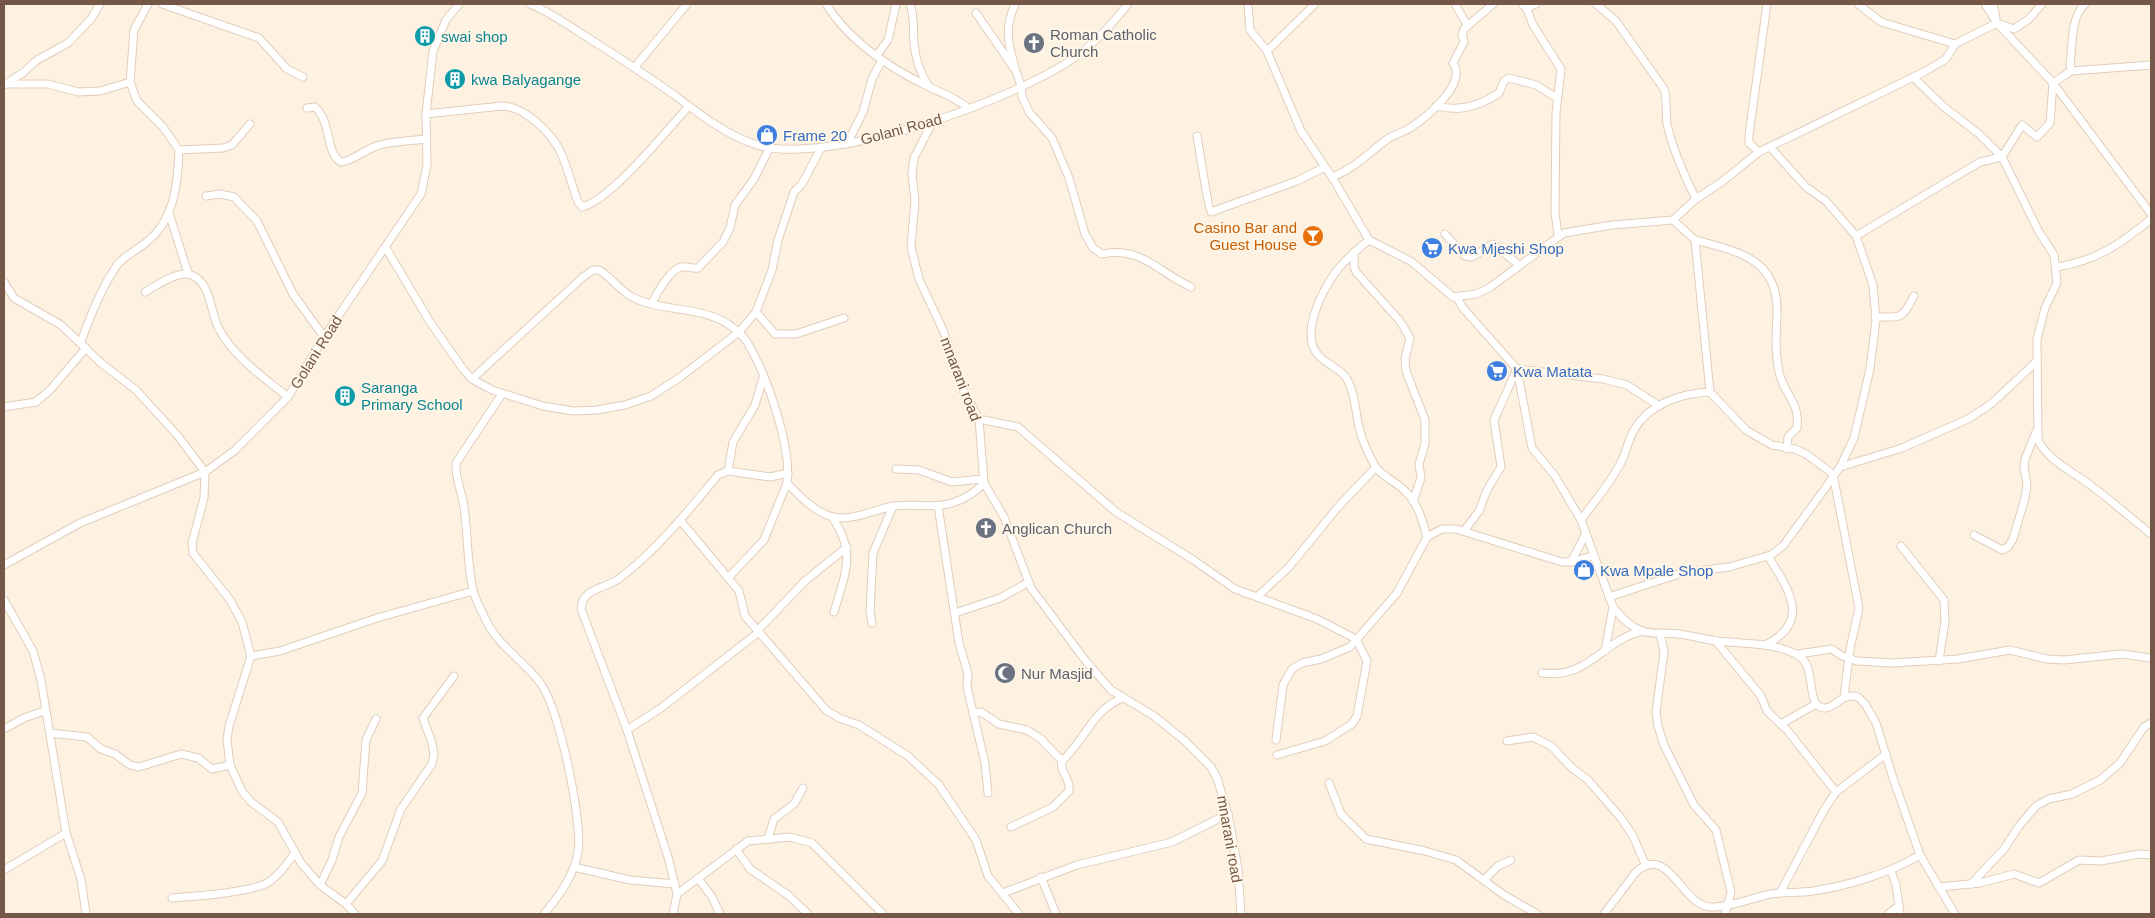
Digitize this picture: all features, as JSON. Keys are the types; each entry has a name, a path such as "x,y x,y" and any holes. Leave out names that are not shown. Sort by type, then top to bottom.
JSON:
{"street":[{"path":"6,84 38,60 68,42 91,19 100,4"},
{"path":"81,342 97,302 118,264 151,239 169,213 178,171 179,150 163,127 137,101 130,82 134,30 148,4"},
{"path":"162,4 260,38 287,69 302,76"},
{"name":"Golani Road","path":"4,565 80,523 205,472 234,451 288,397 324,337 421,194 427,164 426,114 433,51 446,20 459,4"},
{"name":"Golani Road","path":"532,4 635,67 730,134 769,149 821,148 847,144 932,123 1022,86 1078,55 1108,30 1128,4"},
{"path":"635,67 688,4"},
{"path":"826,4 851,36 880,58 929,87 952,96 968,108"},
{"path":"847,144 863,112 872,79 888,40 896,4"},
{"path":"910,4 914,17 914,44 919,70 929,87"},
{"path":"1015,4 1009,18 1007,36 1022,86 1022,96 1029,112 1052,138 1063,160 1075,197 1078,217 1093,248 1102,254 1119,250 1132,253 1191,287"},
{"path":"1248,4 1250,30 1267,51 1301,132 1332,177 1369,240 1412,262 1446,293 1457,298 1463,308 1517,369 1532,448 1554,476 1581,520 1592,556 1613,606 1622,618 1643,631"},
{"path":"1267,51 1316,4"},
{"path":"1455,4 1461,18 1466,24 1469,24"},
{"path":"1332,177 1358,164 1390,137 1410,127 1436,106 1456,80 1458,71 1453,63 1464,42 1462,32 1493,4"},
{"path":"1536,4 1525,5 1533,25 1560,66 1561,83 1557,98 1555,214 1558,235"},
{"path":"1596,4 1616,21 1664,89 1667,97 1667,122 1672,142 1696,199"},
{"path":"1758,152 1750,143 1749,135 1767,4"},
{"path":"1858,4 1881,22 1955,44"},
{"path":"1985,4 1997,23 2052,83 2151,214"},
{"path":"1993,4 1997,23"},
{"path":"1457,298 1476,294 1489,288 1558,235 1570,230 1673,220 1696,199 1723,182 1758,152 1914,78 1946,59 1955,44 1997,23 2014,29 2029,19 2042,4"},
{"path":"2071,71 2070,64 2075,24 2078,12 2085,4"},
{"path":"976,13 1016,71"},
{"path":"2052,83 2071,71 2151,65"},
{"path":"1436,106 1455,109 1478,104 1499,93 1504,81 1509,78 1536,85 1557,98"},
{"path":"1914,78 1944,107 1979,134 2002,157 2039,232 2054,255 2057,283 2039,323 2036,362 2038,440 2042,448 2054,461 2088,483 2151,534"},
{"path":"6,84 48,84 78,92 100,90 130,82"},
{"path":"1856,236 1975,165 2002,157 2022,125 2037,136 2045,130 2050,123 2052,114 2052,83"},
{"path":"426,114 502,106 512,106 519,110 546,133 560,152 578,202 582,208 600,200 618,184 689,106"},
{"path":"307,108 315,107 321,112 330,135 332,151 341,162 354,158 365,150 382,144 426,139"},
{"name":"mnarani road","path":"932,123 914,158 912,174 915,201 911,247 919,279 943,330 963,390 979,419 984,481 1004,517 1028,582 1054,621 1102,682 1172,729 1199,754 1217,778 1228,814 1238,868 1241,914"},
{"path":"179,150 223,148 232,145 250,124"},
{"path":"1197,136 1206,184 1208,208 1211,212 1297,181 1325,167"},
{"path":"1609,597 1682,573 1729,566 1768,556 1783,546 1833,474 1840,467 1854,438 1870,369 1876,317 1873,285 1856,236 1826,201 1806,187 1770,147"},
{"path":"386,248 430,322 462,369 472,379 502,394 543,406 573,410 597,410 625,405 651,396 679,378 739,332 756,312 767,286 778,240 794,192 802,184 821,148"},
{"path":"652,303 660,288 675,271 681,267 698,268 723,242 730,228 735,205 754,179 769,149"},
{"path":"206,196 220,194 234,197 257,221 293,294 324,337"},
{"path":"169,213 188,274 202,284 217,325 235,353 288,397"},
{"path":"2056,267 2081,262 2109,251 2151,219"},
{"path":"1673,220 1694,240 1747,257 1763,268 1774,284 1777,314 1776,348 1779,373 1781,381 1796,404 1798,413 1797,428 1788,437 1787,449"},
{"path":"1445,234 1465,256 1472,257 1493,244 1518,265"},
{"path":"1369,240 1354,252 1330,282 1312,322 1311,342 1316,353 1344,374 1350,385 1360,430 1376,467 1404,490 1413,501 1421,514 1427,537"},
{"path":"1694,240 1710,392 1746,430 1772,445 1806,454 1833,474 1859,608 1844,697"},
{"path":"1354,252 1356,272 1400,321 1410,338 1405,359 1406,371 1426,420 1425,444 1419,464 1420,478 1413,501"},
{"path":"472,379 593,270 599,270 607,275 633,298 683,311 710,314 739,332 747,341 769,390 778,419 788,473 787,483 764,540 728,578"},
{"path":"145,292 178,275 188,274"},
{"path":"4,282 14,298 46,316 81,342 136,390 157,412 205,472 204,498 192,542 193,553 230,600 242,622 251,656 229,726 227,740 230,765 242,790 251,802 278,822 295,853 320,885 346,904 355,914"},
{"path":"1876,317 1903,315 1907,312 1914,296"},
{"path":"756,312 775,334 786,336 844,318"},
{"path":"4,407 36,402 50,390 86,348"},
{"path":"1840,467 1908,446 1968,419 1992,404 2036,362"},
{"path":"1517,369 1598,378 1626,385 1659,406"},
{"path":"1464,531 1479,511 1487,490 1501,467 1494,420 1517,369"},
{"path":"728,471 733,442 755,406 763,378"},
{"path":"1581,520 1615,474 1634,429 1659,406 1676,397 1710,392"},
{"path":"502,394 456,463 455,471 468,531 473,591 485,620 500,643 540,682 550,697 557,716 578,833 578,851 574,867 557,899 544,914"},
{"path":"979,419 1018,427 1116,512 1192,559 1228,584 1256,597 1317,619 1356,640 1367,661 1366,675 1357,716 1352,724 1325,741 1277,755"},
{"path":"1974,535 2002,550 2008,546 2013,538 2027,490 2025,459 2038,429"},
{"path":"1256,597 1289,567 1338,507 1376,467"},
{"path":"896,469 919,470 952,482 984,481"},
{"path":"673,914 678,894 668,857 627,730 581,608 581,602 589,591 618,580 642,560 680,520 718,475 728,471 770,477 788,473"},
{"path":"832,517 848,516 893,506 938,506 964,499 974,494 984,481"},
{"path":"787,483 820,511 832,517 842,532 847,546 845,576 834,612"},
{"path":"872,623 870,611 873,553 893,506"},
{"path":"938,506 959,644 968,674 967,687 984,763 988,793"},
{"path":"680,520 739,591 745,616 826,710 839,718 859,725 908,756 939,784 976,840 988,876 1020,914"},
{"path":"1276,740 1283,685 1292,669 1302,663 1346,649 1356,640 1397,593 1427,537 1442,529 1464,531 1557,561 1571,562 1592,556"},
{"path":"1571,562 1585,535"},
{"path":"627,730 661,708 758,631 805,581 847,546"},
{"path":"1901,546 1944,600 1945,621 1939,661"},
{"path":"1765,645 1785,632 1790,626 1794,613 1786,586 1768,556"},
{"path":"954,612 1000,598 1028,582"},
{"path":"251,656 280,651 377,618 473,591"},
{"path":"4,600 33,652 41,680 44,711 50,733 66,833 81,879 86,914"},
{"path":"1605,651 1613,606"},
{"path":"1542,673 1568,672 1591,663 1629,634 1643,631 1765,645 1798,654 1832,649 1850,659 1892,663 1939,661 2010,650 2047,659 2064,660 2122,654 2151,658"},
{"path":"1660,633 1664,652 1656,712 1658,726 1664,745 1694,805 1716,830 1730,883 1730,904 1725,914"},
{"path":"1716,640 1761,696 1766,711 1781,724 1836,792"},
{"path":"1798,654 1808,669 1816,704"},
{"path":"346,904 382,861 401,809 432,764 434,755 432,744 423,718 454,676"},
{"path":"1816,704 1826,708 1844,697 1858,696 1865,704 1876,723 1920,856 1955,914"},
{"path":"1062,761 1073,751 1104,707 1124,698"},
{"path":"1781,724 1816,704"},
{"path":"4,730 24,718 44,711"},
{"path":"973,713 981,712 1000,724 1027,730 1041,739 1062,761 1062,771 1069,781 1068,791 1053,807 1011,827"},
{"path":"320,885 332,860 339,837 362,793 366,740 376,719"},
{"path":"1971,884 2004,850 2019,826 2036,806 2049,799 2072,794 2100,780 2120,763 2144,727 2151,723"},
{"path":"50,733 87,736 101,749 114,754 130,765 139,767 181,754 198,758 212,769 230,765"},
{"path":"1506,741 1533,736 1551,746 1572,768 1588,780 1621,818 1633,836 1646,866"},
{"path":"1780,893 1836,792 1886,754"},
{"path":"1330,784 1341,814 1366,839 1425,850 1456,860 1537,914"},
{"path":"768,839 774,820 794,804 804,788"},
{"path":"1003,893 1077,865 1172,842 1228,814"},
{"path":"4,870 66,833"},
{"path":"678,894 748,841 790,837 812,843 883,914"},
{"path":"736,849 750,869 788,895 808,914"},
{"path":"172,898 216,894 266,883 279,873 295,853"},
{"path":"1940,887 1971,884 2014,874 2039,883 2046,881 2065,866 2079,860 2101,861 2139,854 2151,855"},
{"path":"1604,914 1636,872 1646,866 1668,870 1697,904 1712,908 1780,893 1825,889 1891,870 1920,856"},
{"path":"1484,880 1498,866 1511,860"},
{"path":"574,867 630,880 675,884"},
{"path":"1891,870 1900,914"},
{"path":"698,878 712,897 720,914"},
{"path":"1042,878 1056,914"},
{"path":"1888,914 1899,906"}],"place":[{"name":"swai shop","path":"425,36"},
{"name":"Roman Catholic Church","path":"1034,43"},
{"name":"kwa Balyagange","path":"455,79"},
{"name":"Frame 20","path":"767,135"},
{"name":"Casino Bar and Guest House","path":"1313,236"},
{"name":"Kwa Mjeshi Shop","path":"1432,248"},
{"name":"Kwa Matata","path":"1497,371"},
{"name":"Saranga Primary School","path":"345,396"},
{"name":"Anglican Church","path":"986,528"},
{"name":"Kwa Mpale Shop","path":"1584,570"},
{"name":"Nur Masjid","path":"1005,673"}]}
